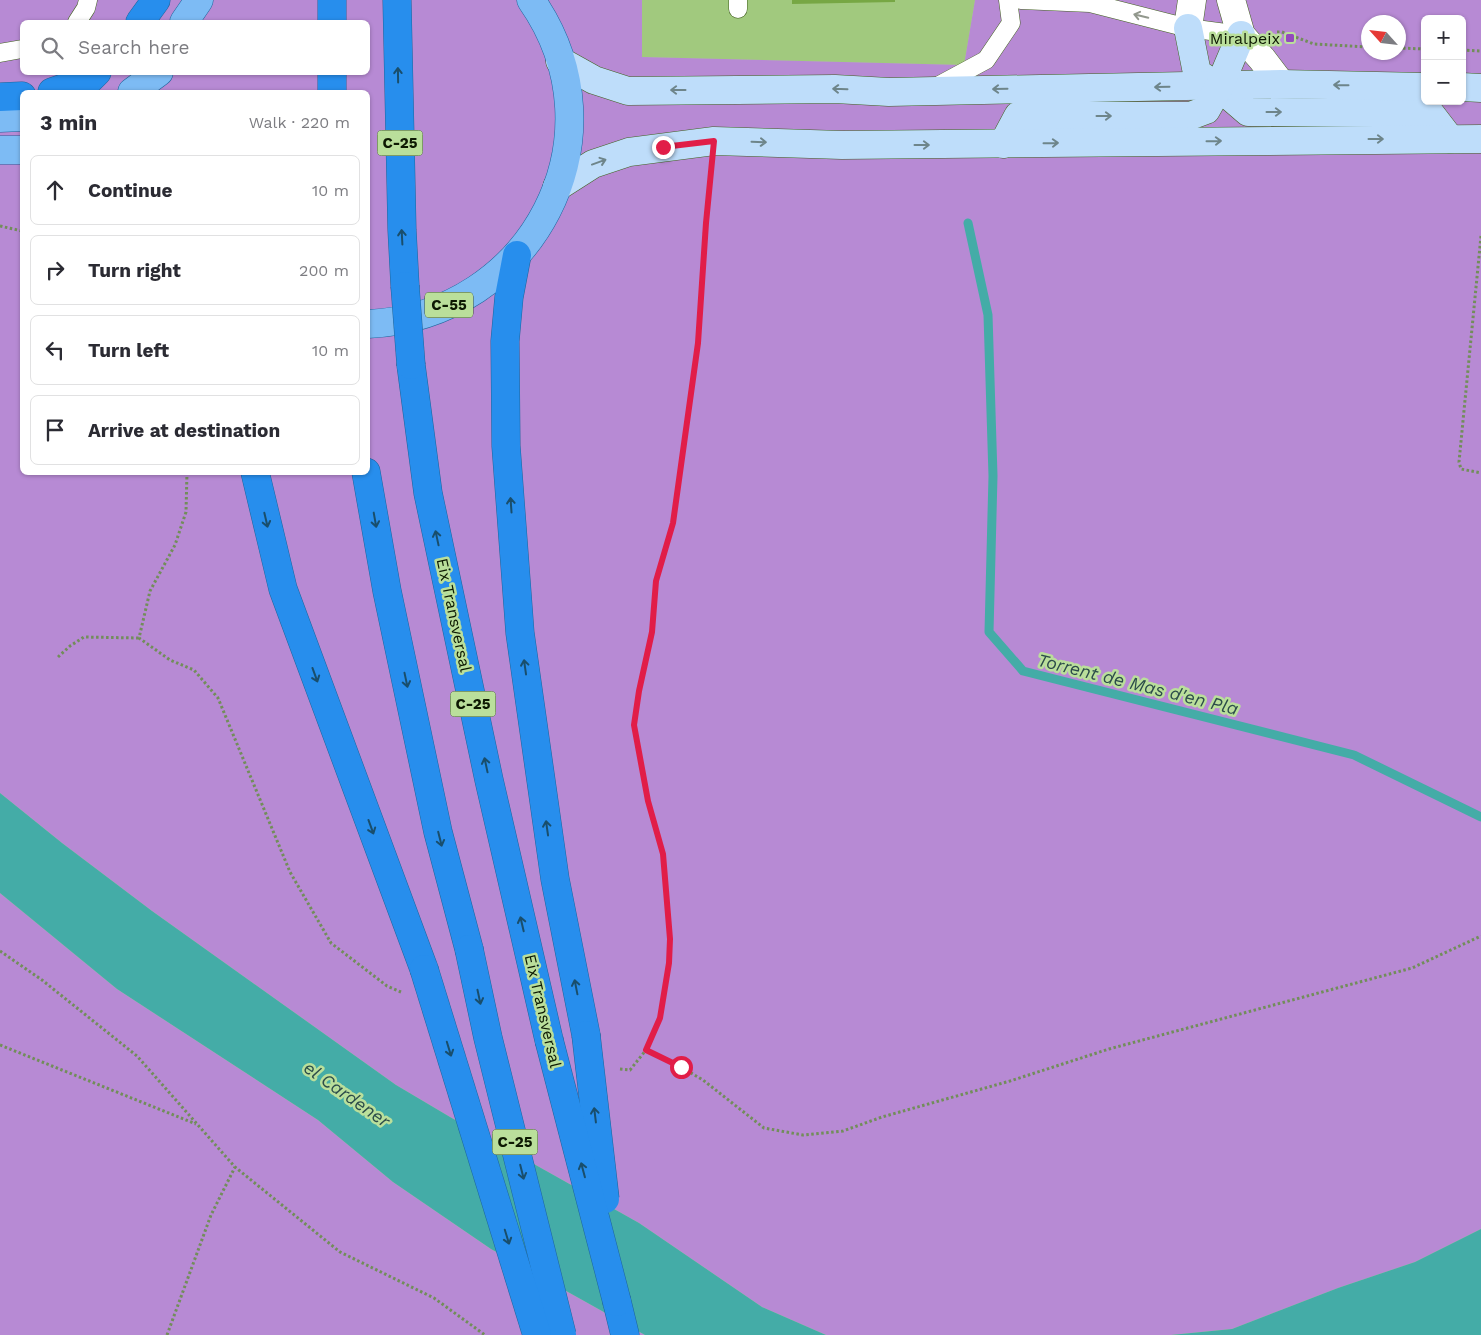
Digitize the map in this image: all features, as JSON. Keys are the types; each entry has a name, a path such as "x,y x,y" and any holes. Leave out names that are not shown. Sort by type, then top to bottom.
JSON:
{"highway":[{"path":"141,20 156,0"},
{"path":"332,0 332,20"},
{"name":"Eix Transversal","path":"397,0 405,286 411,365 428,493 489,780 549,1040 625,1335"},
{"path":"58,90 90,79 94,75"},
{"path":"332,75 332,90"},
{"path":"0,97 20,96"},
{"path":"517,255 509,297 505,341 506,446 520,632 555,879 586,1035 617,1302"},
{"path":"256,475 283,589 424,969 537,1335"},
{"name":"C-25","path":"367,475 387,591 438,832 469,949 488,1038 562,1335"}],"main road":[{"path":"185,20 199,0"},
{"name":"C-55","path":"370,324 403,320 449,306 490,280 517,255 538,228 557,187 566,156 569,124 567,92 560,61 552,38 531,0"},
{"path":"1188,28 1197,73 1219,87 1248,112 1430,113 1450,139"},
{"path":"1003,144 1018,116 1190,116 1206,110 1219,87 1241,36"},
{"path":"560,61 594,80 628,91 835,89 889,92 1219,87 1281,84 1421,87"},
{"path":"135,90 155,75"},
{"path":"162,90 165,75"},
{"path":"1466,87 1481,88"},
{"path":"0,118 20,116"},
{"path":"557,187 592,164 630,152 714,141 842,145 1481,139"},
{"path":"0,150 20,150"}],"street":[{"path":"1188,28 1192,0"},
{"path":"1231,0 1241,36 1281,84"}],"lane":[{"path":"78,20 86,8 88,0"},
{"path":"931,90 986,60 1011,23 1008,0"},
{"path":"1021,0 1090,3 1188,28 1241,36"},
{"path":"0,53 20,49"}],"path":[{"path":"1241,36 1282,32 1314,44 1361,46"},
{"path":"1406,48 1421,49"},
{"path":"1466,50 1481,51"},
{"path":"612,1068 630,1070 646,1050 660,1018 669,963 670,939 663,854 648,801 634,725 639,691 652,632 656,581 673,523 696,352 714,141"},
{"path":"0,226 20,231"},
{"path":"1481,236 1459,462 1460,470 1481,473"},
{"path":"139,638 150,591 175,545 186,512 187,475"},
{"path":"58,657 84,636 139,638 170,660 194,670 218,698 290,872 331,943 387,986 405,994"},
{"path":"646,1050 703,1080 764,1128 803,1136 844,1132 882,1117 1010,1081 1109,1049 1412,968 1481,936"},
{"path":"0,952 42,980 137,1056 235,1167 340,1252 434,1298 485,1335"},
{"path":"0,1045 198,1125"},
{"path":"167,1335 211,1214 235,1167"}],"shaded area":[{"path":"0,0 642,0 642,57 964,65 975,0 1481,0 1481,1229 1415,1262 1338,1288 1232,1329 1171,1335 826,1335 762,1307 639,1223 396,1085 152,911 0,793"},
{"path":"642,0 975,0 964,65 642,57"},
{"path":"0,893 117,989 318,1120 393,1182 491,1249 645,1335 0,1335"}],"water":[{"name":"el Cardener","path":"0,793 152,911 396,1085 639,1223 762,1307 826,1335 645,1335 491,1249 393,1182 318,1120 117,989 0,893"},
{"path":"1481,1229 1481,1335 1171,1335 1232,1329 1338,1288 1415,1262"}],"waterway":[{"name":"Torrent de Mas d'en Pla","path":"968,223 988,315 993,476 989,632 1023,671 1354,755 1481,817"}],"place":[{"name":"Miralpeix","path":"1290,38"}],"route":[{"path":"663,147 714,141 706,223 698,343 673,523 656,581 652,632 639,691 634,725 648,801 663,854 670,939 669,963 660,1018 646,1050 681,1067"}]}
